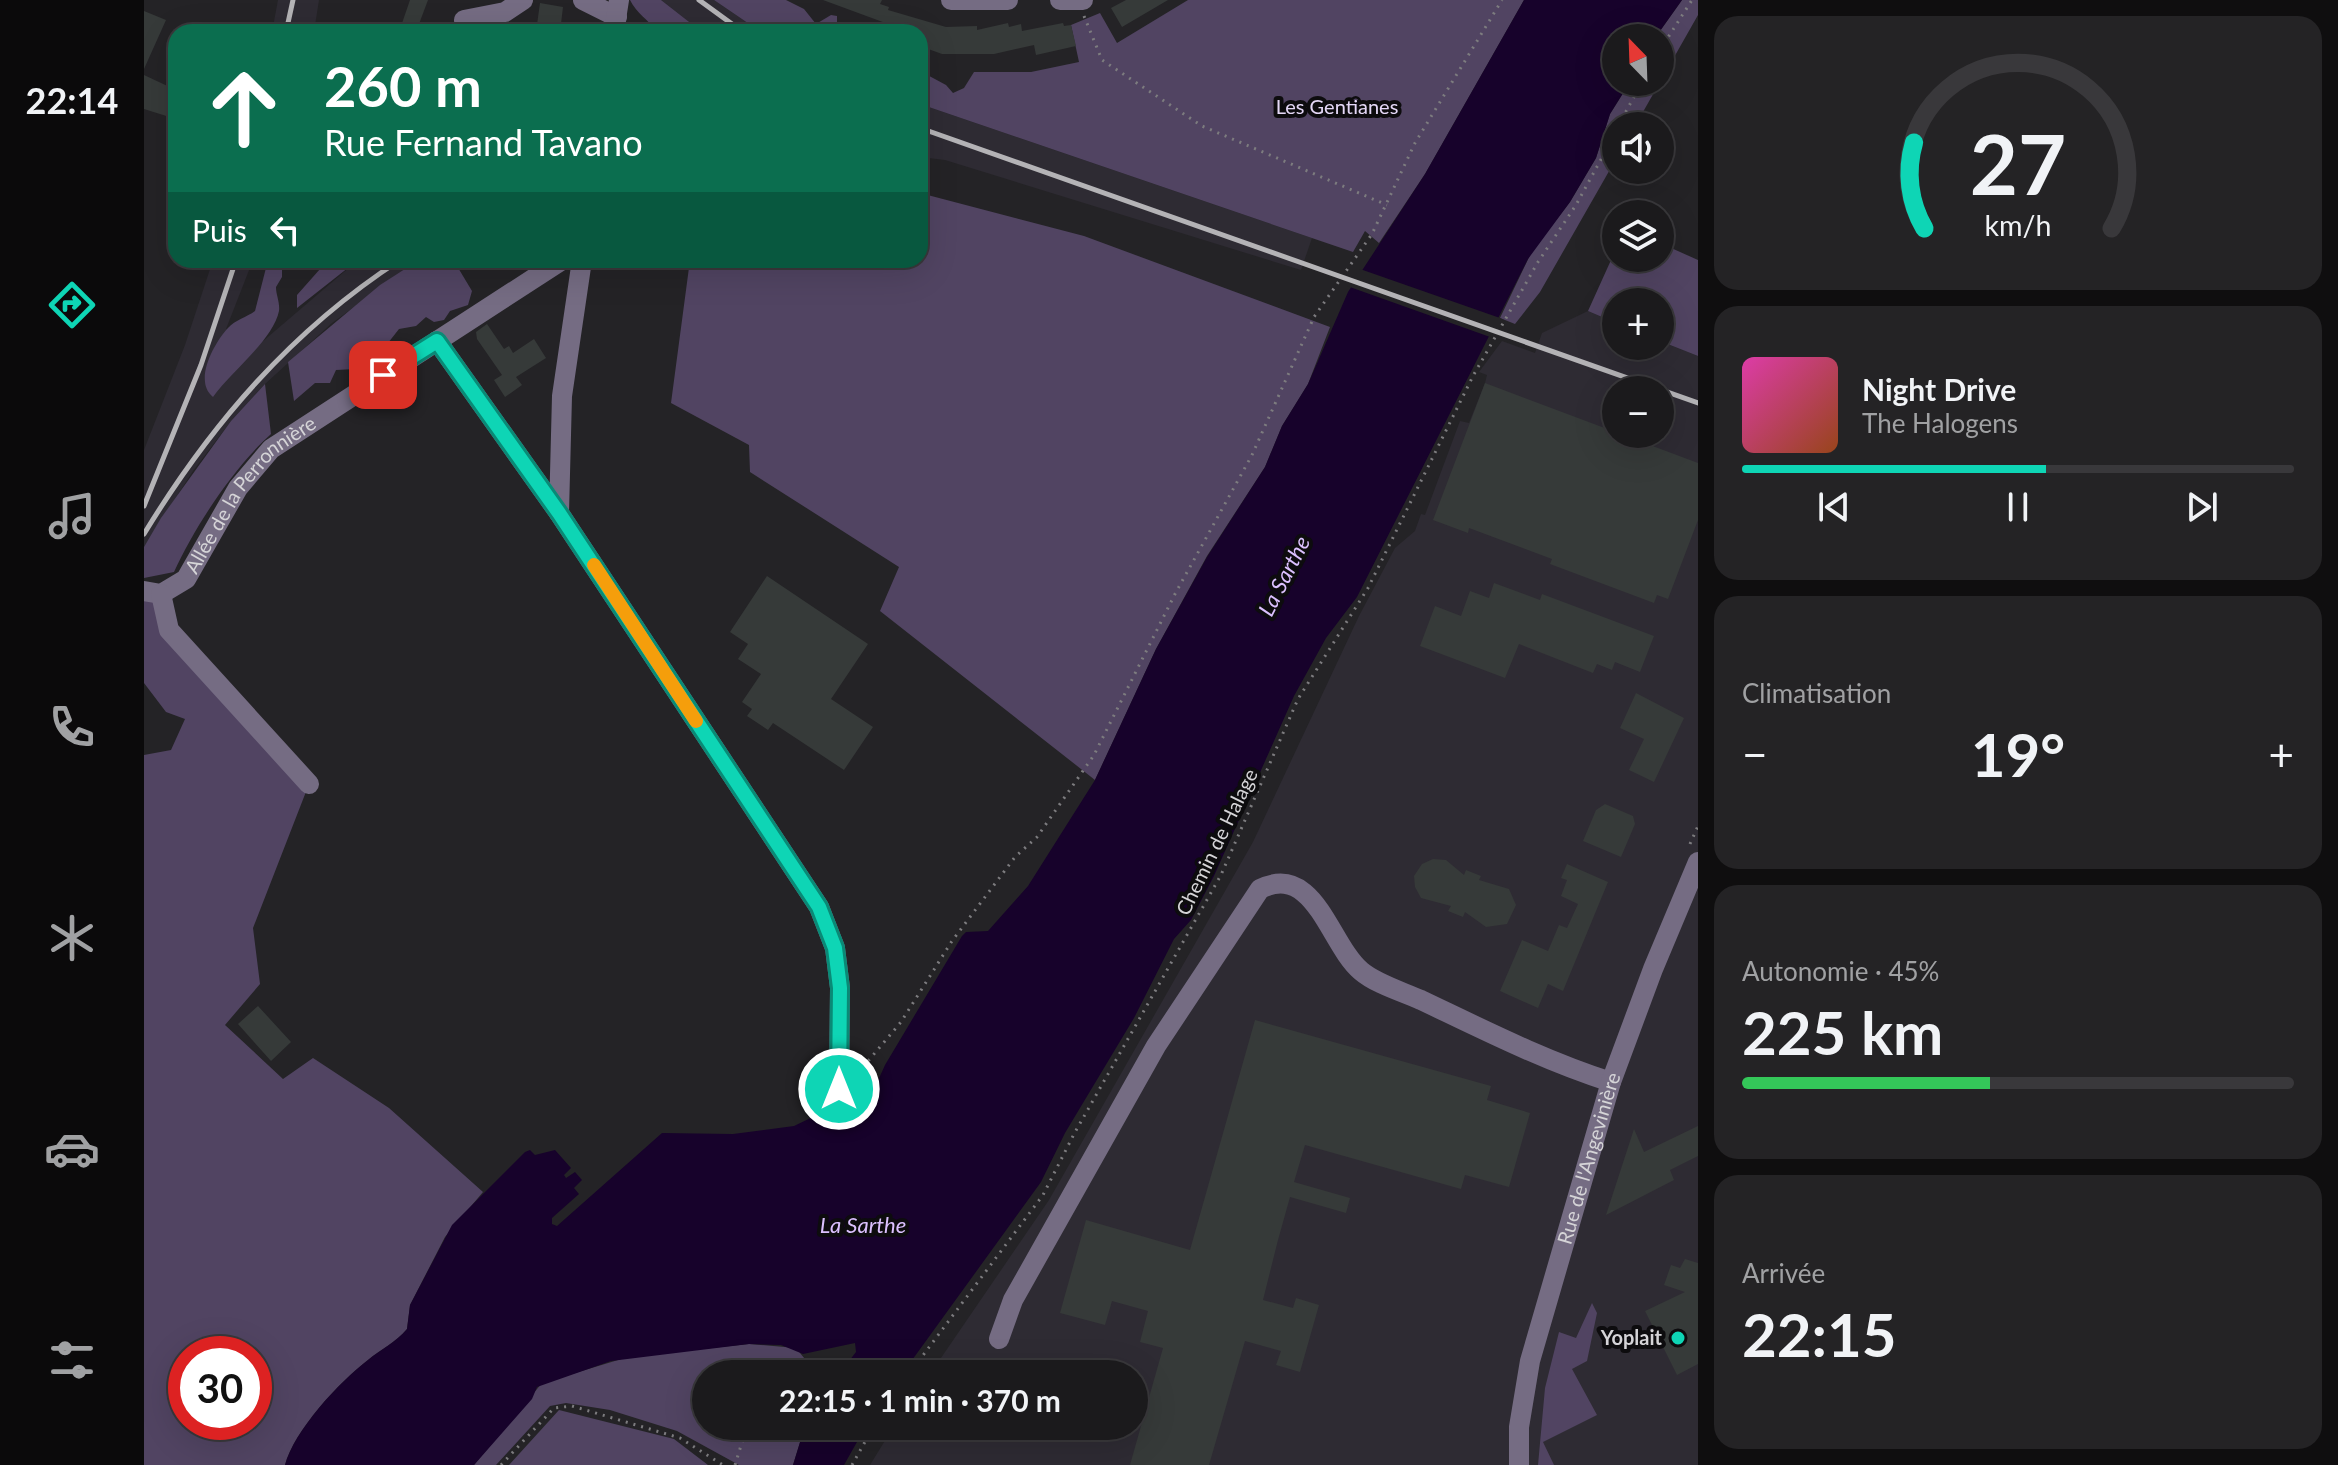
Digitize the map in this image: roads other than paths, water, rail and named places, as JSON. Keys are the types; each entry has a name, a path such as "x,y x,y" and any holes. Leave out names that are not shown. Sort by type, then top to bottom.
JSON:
{"street":[{"path":"464,20 505,12 523,0"},
{"path":"583,0 617,16"},
{"path":"951,0 1008,0"},
{"path":"1060,0 1084,10"},
{"name":"Allée de la Perronnière","path":"153,592 186,579 238,488 271,449 550,268"},
{"path":"559,513 562,396 581,268"},
{"path":"437,341 559,513 819,907 835,948 840,988 839,1082"},
{"path":"153,592 169,630 309,784"},
{"name":"Rue de l'Angevinière","path":"1519,1465 1519,1427 1530,1361 1611,1082 1653,969 1698,862"},
{"path":"999,1339 1013,1300 1156,1046 1260,889 1274,882 1290,884 1315,900 1337,941 1362,972 1558,1065 1611,1082"}],"water":[{"name":"La Sarthe","path":"1524,0 1682,0 1665,24 1602,24 1602,96 1621,96 1611,112 1602,112 1602,139 1596,158 1570,202 1528,259 1357,597 1326,638 1294,696 1214,876 1191,920 1174,939 1134,1018 1065,1133 1041,1182 912,1360 850,1360 856,1352 855,1343 803,1354 781,1345 749,1344 611,1361 537,1387 532,1399 474,1465 285,1465 298,1437 331,1394 356,1369 407,1329 410,1305 452,1225 525,1152 530,1150 535,1155 555,1150 571,1168 564,1175 566,1178 575,1172 582,1180 574,1188 579,1194 552,1218 552,1224 557,1226 662,1133 733,1134 794,1126 844,1102 871,1096 885,1065 962,936 966,932 988,931 1028,886 1095,780 1156,649 1207,557 1265,467 1282,426 1308,384 1348,292 1425,174"},
{"path":"801,1440 858,1440 844,1465 793,1465"}],"railway":[{"path":"288,24 293,0"},
{"path":"699,0 732,24"},
{"path":"928,131 1698,403"},
{"path":"144,506 201,365 233,268"},
{"path":"144,534 197,455 257,382 324,317 388,268"}],"place":[{"name":"Yoplait","path":"1678,1338"}],"park label":[{"name":"Les Gentianes","path":"1337,107"}]}
